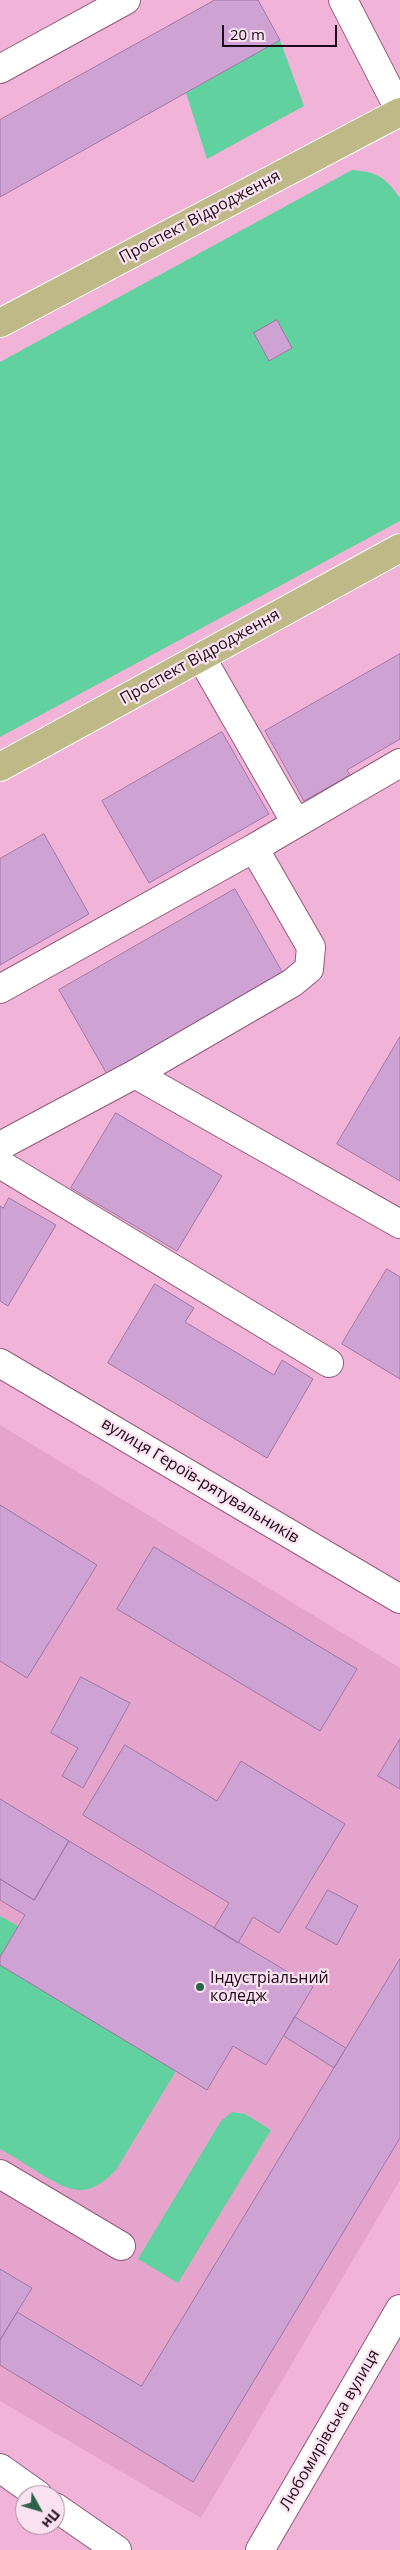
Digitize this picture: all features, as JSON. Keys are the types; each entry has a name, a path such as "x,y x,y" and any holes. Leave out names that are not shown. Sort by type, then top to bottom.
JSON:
{"main road":[{"name":"Проспект Відродження","path":"0,323 400,111"},
{"name":"Проспект Відродження","path":"0,767 400,548"}],"street":[{"path":"0,69 126,0"},
{"path":"343,0 400,111"},
{"path":"202,656 296,823"},
{"path":"0,989 254,848 400,763"},
{"path":"0,1146 135,1074 292,983 309,969 311,947 254,848"},
{"path":"135,1074 400,1224"},
{"path":"0,1164 329,1363"},
{"name":"вулиця Героїв-рятувальників","path":"0,1363 400,1599"},
{"path":"0,2174 121,2246"},
{"name":"Любомирівська вулиця","path":"260,2550 400,2309"},
{"path":"0,2468 24,2485"},
{"path":"65,2514 117,2550"}],"shaded area":[{"name":"Індустріальний коледж","path":"0,1425 400,1668 400,2180 201,2518 0,2401"}],"green space":[{"path":"280,40 304,106 207,159 186,93"},
{"path":"352,170 375,174 385,180 400,198 400,521 0,737 0,362"},
{"path":"0,1916 18,1926 0,1957"},
{"path":"0,1965 176,2071 116,2170 97,2186 80,2190 71,2189 0,2149"},
{"path":"232,2112 245,2114 271,2130 178,2283 138,2259 221,2121"}],"building":[{"path":"215,0 258,0 280,40 0,197 0,120"},
{"path":"277,320 292,348 269,361 254,333"},
{"path":"400,654 400,739 347,770 350,775 304,801 265,731"},
{"path":"222,732 269,814 149,883 102,801"},
{"path":"44,834 89,914 0,965 0,859"},
{"path":"235,889 284,975 108,1076 59,990"},
{"path":"400,1037 400,1181 337,1144"},
{"path":"116,1113 222,1176 177,1251 71,1188"},
{"path":"9,1198 56,1225 8,1306 0,1301 0,1206 3,1208"},
{"path":"387,1269 400,1277 400,1379 342,1344"},
{"path":"155,1284 194,1308 185,1322 274,1375 282,1360 313,1379 267,1458 108,1363"},
{"path":"0,1505 97,1565 27,1678 0,1661"},
{"path":"154,1547 357,1669 320,1731 117,1609"},
{"path":"81,1677 130,1703 83,1788 62,1776 78,1748 51,1733"},
{"path":"400,1739 400,1789 378,1776"},
{"path":"125,1745 217,1801 241,1761 345,1824 279,1933 253,1917 238,1943 214,1928 229,1903 83,1815"},
{"path":"0,1799 69,1841 34,1900 0,1879"},
{"path":"69,1841 313,1987 266,2065 233,2046 207,2090 0,1965 0,1957 25,1915 0,1900 0,1879 34,1900"},
{"path":"328,1890 358,1906 337,1945 306,1928"},
{"path":"400,1959 400,2138 193,2482 0,2365 0,2340 17,2312 141,2386"},
{"path":"295,2017 346,2048 334,2068 284,2036"},
{"path":"0,2269 32,2288 0,2340"}],"place":[{"name":"Індустріальний коледж","path":"200,1987"}]}
